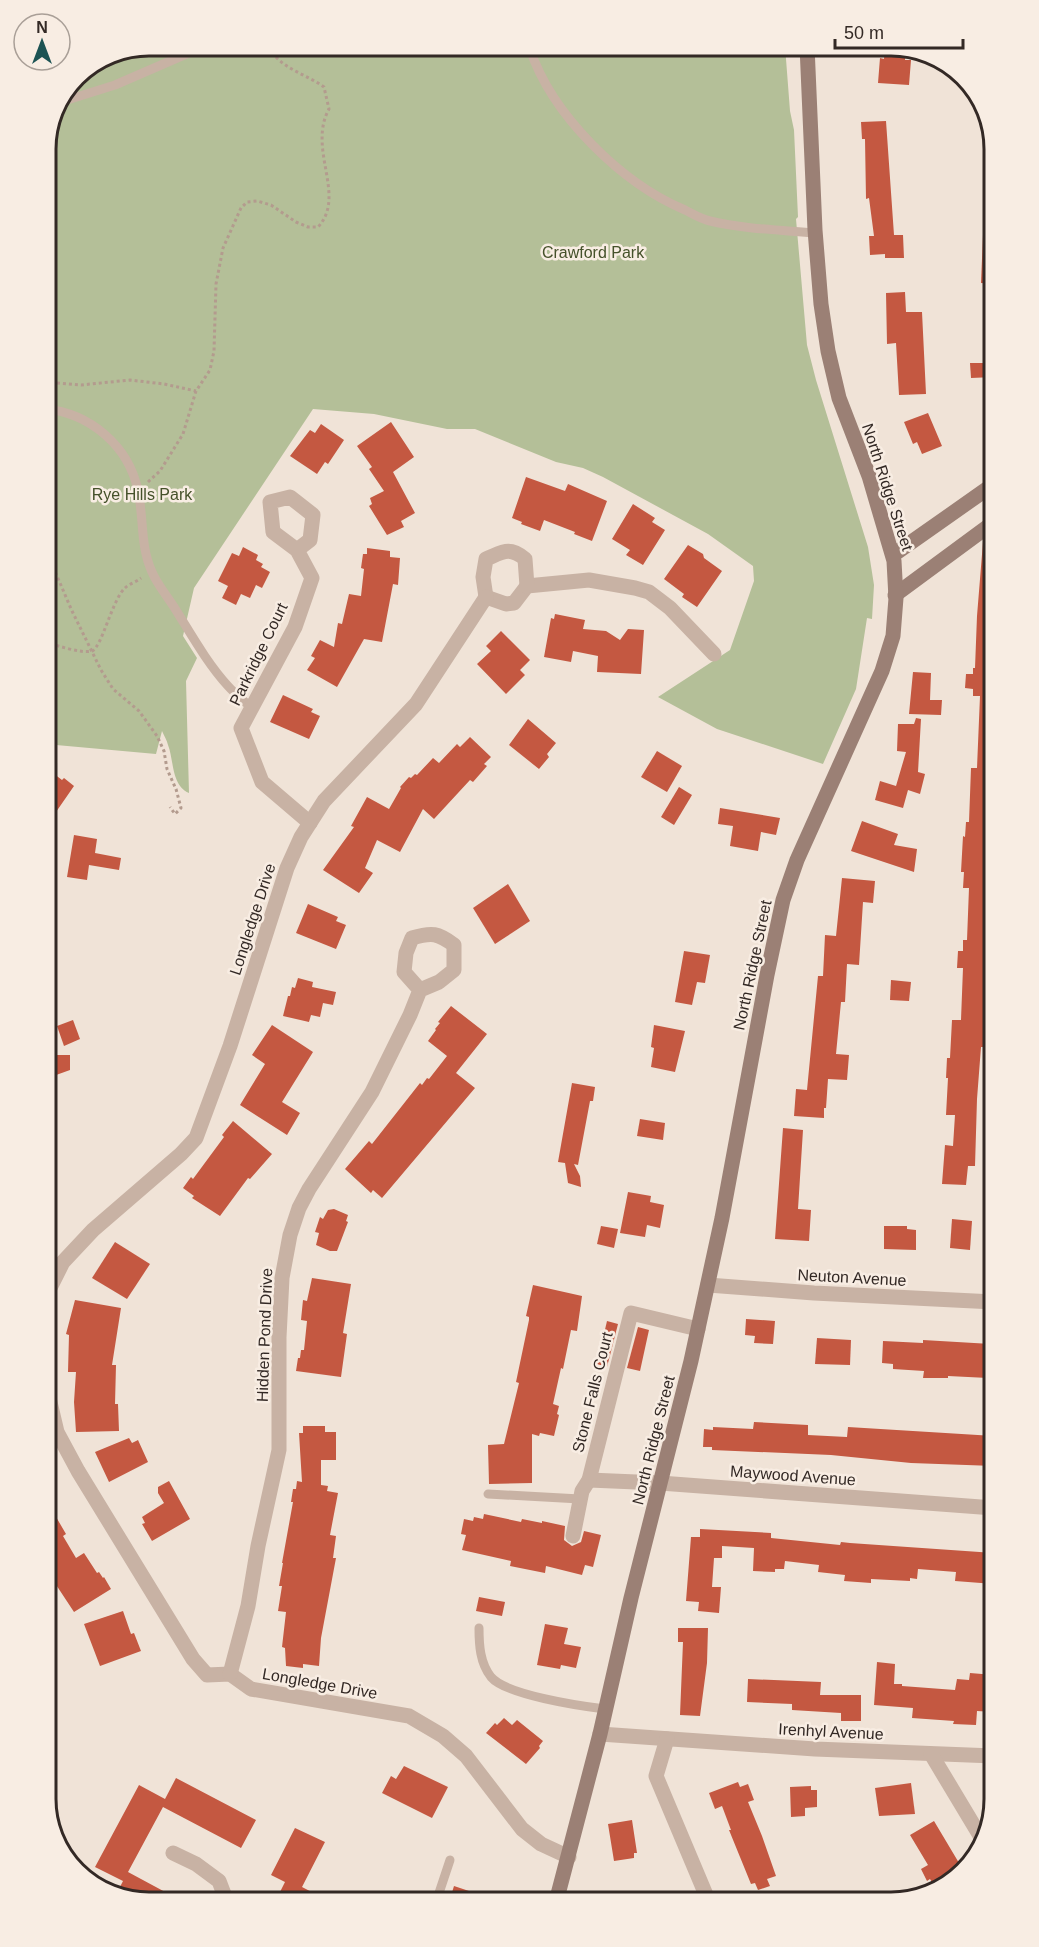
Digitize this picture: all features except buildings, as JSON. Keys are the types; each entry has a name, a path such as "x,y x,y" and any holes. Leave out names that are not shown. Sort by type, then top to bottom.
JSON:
{"street":[{"name":"North Ridge Street","path":"559,1892 600,1734 708,1285 766,975 783,900 797,860 882,671 893,636 896,595 893,555 869,476 839,398 821,304 815,233 807,56"},
{"path":"893,555 984,491"},
{"path":"896,595 984,529"},
{"name":"Parkridge Court","path":"297,550 312,578 295,627 241,728 262,782 310,823"},
{"path":"506,550 517,552 525,559 527,586 514,603 506,604 486,597 483,577 486,558 506,550"},
{"path":"527,586 589,580 649,592 670,608 714,654"},
{"name":"Longledge Drive","path":"56,1276 63,1262 93,1230 181,1154 196,1138 230,1046 287,868 301,837 324,801 416,704 486,597"},
{"name":"Hidden Pond Drive","path":"230,1674 248,1606 258,1546 279,1450 279,1337 282,1278 290,1234 299,1208 309,1189 372,1092 420,990"},
{"name":"Neuton Avenue","path":"708,1285 984,1302"},
{"name":"Stone Falls Court","path":"573,1536 582,1491 589,1480 631,1313 698,1329"},
{"name":"Longledge Drive","path":"56,1428 78,1471 194,1659 207,1675 230,1674 251,1689 409,1716 443,1737 466,1756 522,1829 541,1844 569,1857"},
{"name":"Maywood Avenue","path":"589,1480 660,1483 984,1507"},
{"name":"Irenhyl Avenue","path":"600,1734 815,1749 984,1756"},
{"path":"667,1739 656,1776 705,1892"},
{"path":"931,1754 977,1831"},
{"path":"173,1853 196,1864 219,1881 223,1891"}],"lane":[{"path":"70,99 115,85 182,56"},
{"path":"532,56 551,93 598,153 651,193 708,221 751,228 815,233"},
{"path":"56,412 80,417 109,437 122,452 138,491 141,533 152,572 210,664 229,687 252,708"},
{"path":"488,1494 580,1499"},
{"path":"479,1628 479,1646 484,1666 492,1678 505,1687 605,1709"},
{"path":"440,1891 450,1860"}],"path":[{"path":"138,491 160,471 183,434 196,391 210,370 214,351 216,284 223,248 241,208 247,202 257,201 271,205 283,215 308,227 318,227 326,219 329,210 330,191 325,175 322,140 323,120 329,109 324,87 310,77 280,63 274,56"},
{"path":"56,383 81,385 130,380 196,391"},
{"path":"56,645 91,651 98,646 108,618 123,589 152,572"},
{"path":"56,573 91,651 113,688 138,711 158,736 164,751 166,769 176,789 181,808 175,814 170,807"}],"green space":[{"name":"Crawford Park","path":"136,56 786,56 790,111 794,130 798,217 796,219 807,345 868,547 874,585 872,619 867,618 856,689 823,764 717,729 658,697 730,650 754,581 753,566 708,534 603,477 583,468 556,462 475,429 447,429 374,414 313,409 194,588 183,636 197,658 186,681 189,793 183,789 176,778 170,751 162,731 156,754 56,745 56,142 65,107 75,92 102,68 118,60"}],"park label":[{"name":"Rye Hills Park","path":"142,494"}]}
